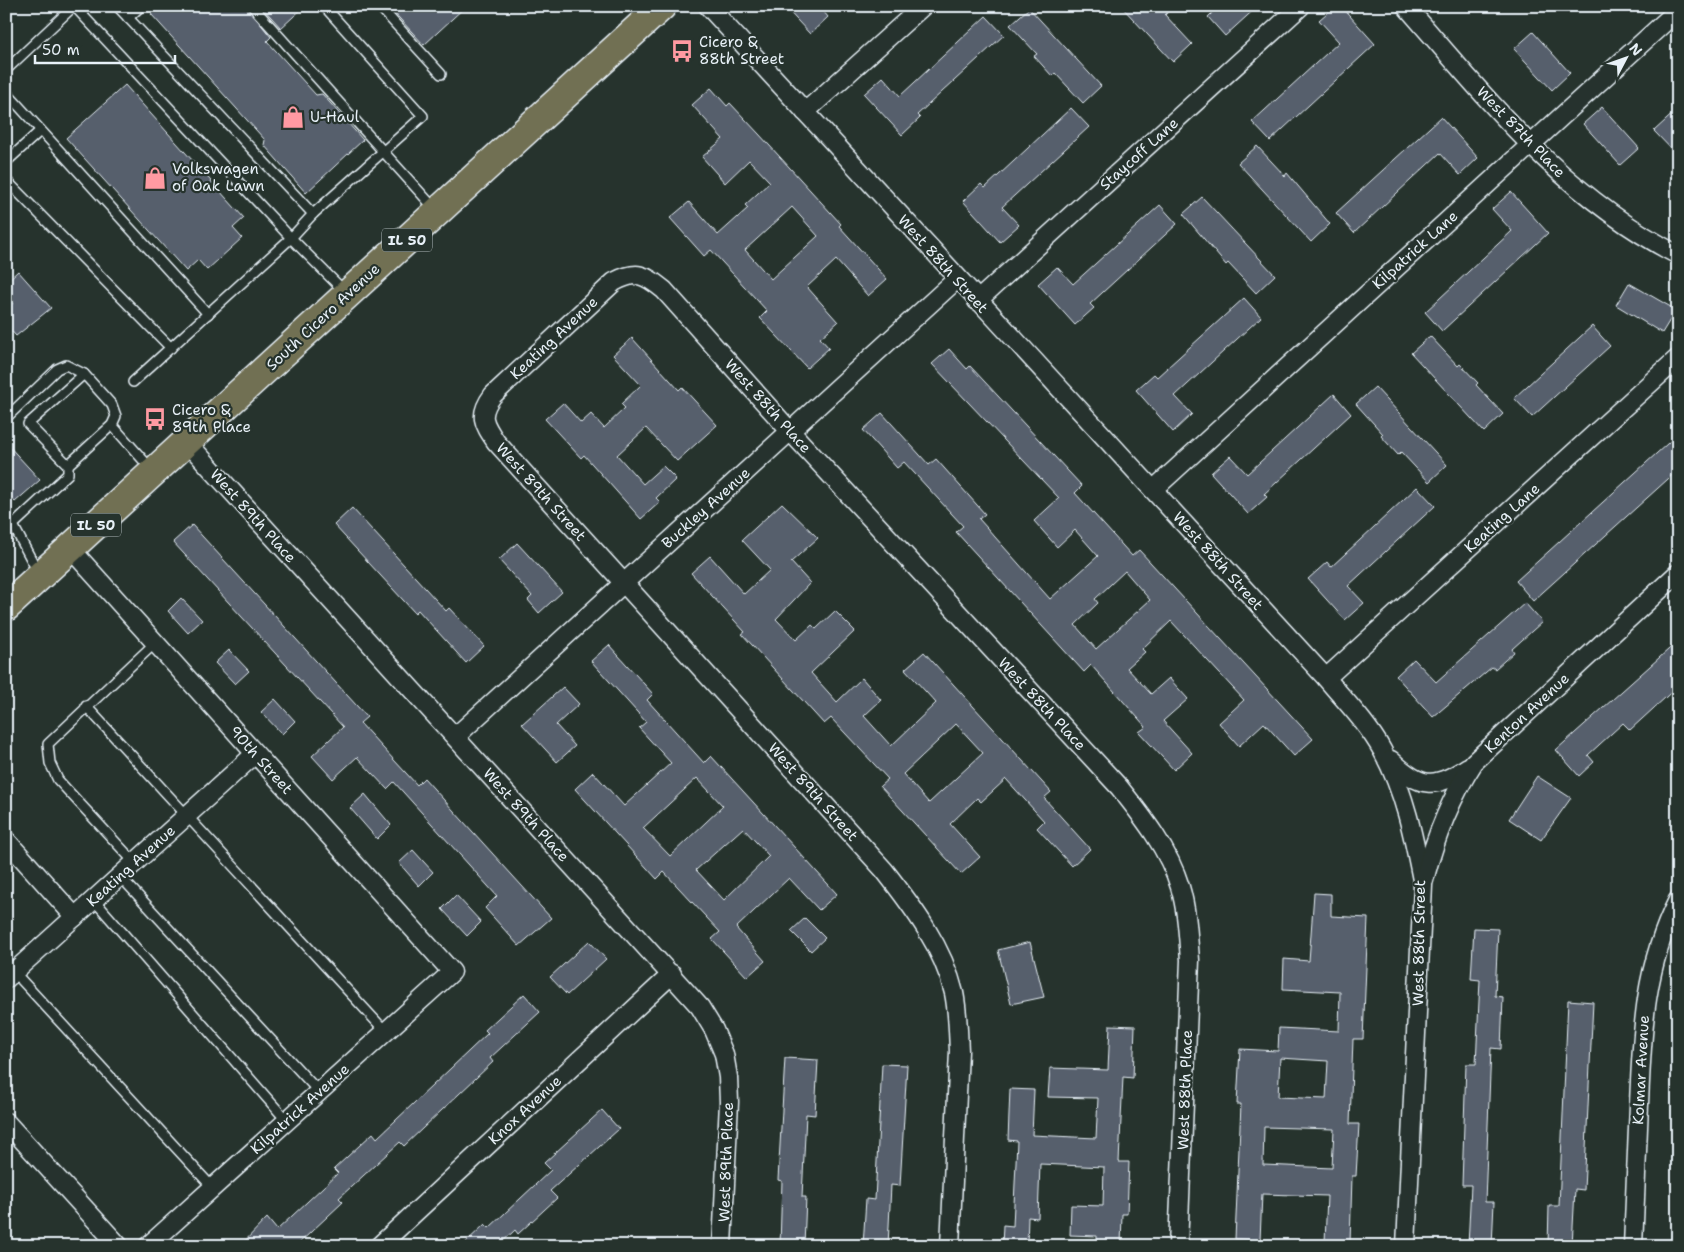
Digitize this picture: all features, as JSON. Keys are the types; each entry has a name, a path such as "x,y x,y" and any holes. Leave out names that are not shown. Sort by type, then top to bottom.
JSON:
{"main road":[{"name":"South Cicero Avenue","path":"6,607 662,6"}],"street":[{"name":"West 88th Street","path":"708,6 977,301 1326,678 1366,725 1382,750 1397,783 1413,834 1423,885 1406,1246"},
{"path":"805,112 923,6"},
{"name":"Staycoff Lane","path":"977,301 1301,6"},
{"name":"West 87th Place","path":"1406,6 1529,146 1554,170 1609,214 1678,256"},
{"name":"Kilpatrick Lane","path":"1153,490 1678,10"},
{"name":"Keating Avenue","path":"483,417 484,406 492,394 614,282 627,276 638,274"},
{"name":"West 88th Place","path":"638,274 650,279 664,290 790,431 1120,788 1144,818 1165,853 1180,886 1187,921 1190,960 1178,1246"},
{"name":"Buckley Avenue","path":"455,737 957,279"},
{"name":"Keating Lane","path":"1326,678 1678,358"},
{"name":"West 89th Street","path":"483,417 486,428 496,442 884,870 927,930 945,964 954,994 959,1051 950,1246"},
{"name":"West 89th Place","path":"186,442 700,1007 714,1030 724,1054 729,1102 722,1246"},
{"name":"90th Street","path":"70,548 452,972"},
{"name":"Kenton Avenue","path":"1423,885 1432,849 1445,815 1456,790 1474,762 1678,573"},
{"path":"1382,750 1407,775 1431,784 1455,776 1474,762"},
{"name":"Keating Avenue","path":"8,977 255,754"},
{"path":"6,840 75,917"},
{"name":"Kolmar Avenue","path":"1633,1246 1642,1031 1646,992 1654,957 1678,900"},
{"name":"Kilpatrick Avenue","path":"148,1246 452,972"},
{"name":"Knox Avenue","path":"379,1246 672,974"},
{"path":"6,1122 119,1246"}],"lane":[{"path":"6,70 74,6 291,238 348,294"},
{"path":"117,6 313,214"},
{"path":"128,18 142,6"},
{"path":"252,6 438,212"},
{"path":"132,382 291,238 313,214 423,116 324,6"},
{"path":"378,6 441,74"},
{"path":"6,92 208,314"},
{"path":"6,162 40,130"},
{"path":"6,180 171,348"},
{"path":"6,418 57,369 66,365 84,374 112,405 116,416 112,425 68,465"},
{"path":"40,576 10,522 68,474 68,465 28,424 84,374"},
{"path":"112,425 154,472"},
{"path":"134,863 58,780 50,763 48,744 86,706 155,643"},
{"path":"86,706 386,1032"},
{"path":"120,876 319,1092"},
{"path":"94,900 287,1121"},
{"path":"8,977 213,1188"}],"building":[{"name":"U-Haul","path":"160,6 246,6 271,37 267,41 316,95 322,94 363,140 306,193 264,145 265,140 151,14"},
{"path":"261,6 305,6 281,28"},
{"path":"388,6 466,6 424,45"},
{"path":"784,6 819,6 828,17 810,34"},
{"path":"1121,6 1173,6 1165,15 1192,44 1173,62"},
{"path":"1219,6 1258,6 1225,36 1208,17"},
{"path":"1335,6 1341,6 1375,44 1270,141 1252,122 1339,42 1319,20"},
{"path":"1029,8 1101,86 1083,103 1055,73 1052,76 1034,56 1037,54 1010,25"},
{"path":"986,16 1004,35 917,115 920,118 902,135 864,94 883,77 900,96"},
{"path":"1533,32 1570,73 1552,90 1514,49"},
{"name":"Volkswagen of Oak Lawn","path":"125,85 244,218 233,228 242,238 207,270 198,260 186,271 66,138"},
{"path":"711,88 727,106 730,103 841,224 839,226 887,279 868,296 836,260 807,287 838,322 820,338 829,348 807,368 760,318 767,311 711,250 704,256 670,218 689,202 718,235 748,208 745,205 770,182 749,160 725,183 702,157 723,139 692,105","holes":["792,207 818,236 771,279 745,250"]},
{"path":"1602,107 1639,148 1620,165 1583,124"},
{"path":"1071,108 1089,127 1002,207 1019,225 1000,242 963,201 981,184 985,188"},
{"path":"1678,109 1678,156 1654,131"},
{"path":"1441,117 1478,158 1460,175 1440,153 1354,233 1336,213"},
{"path":"1257,146 1285,176 1287,173 1330,224 1311,242 1238,163"},
{"path":"1511,192 1548,233 1442,331 1425,312 1512,231 1492,209"},
{"path":"1202,197 1275,275 1256,293 1228,263 1226,265 1183,214"},
{"path":"1160,205 1177,224 1090,304 1094,308 1075,325 1038,284 1057,267 1073,284"},
{"path":"18,271 51,308 16,336 6,325 6,310 14,302 6,293 6,282"},
{"path":"1629,283 1676,310 1662,333 1616,305"},
{"path":"1244,298 1261,317 1175,396 1192,414 1173,432 1136,390 1154,374 1157,377"},
{"path":"1592,326 1610,346 1532,417 1514,398"},
{"path":"1430,336 1458,366 1460,364 1478,383 1476,385 1503,414 1484,432 1411,353"},
{"path":"632,338 679,390 682,387 717,425 677,461 646,428 617,455 643,484 663,466 676,479 656,498 660,502 641,519 584,455 581,458 545,419 563,403 581,423 591,414 604,428 625,408 621,404 641,385 613,355"},
{"path":"949,349 967,369 970,366 1082,486 1075,493 1132,556 1139,550 1313,739 1294,756 1264,723 1239,746 1219,723 1244,700 1171,621 1142,649 1145,652 1127,668 1151,694 1169,678 1188,699 1163,721 1192,753 1174,770 1139,732 1146,727 1091,665 1084,672 956,532 963,526 904,462 897,468 863,430 882,413 929,465 936,459 985,514 979,519 1050,599 1098,556 1075,530 1057,547 1034,521 1059,498 932,364","holes":["1125,571 1150,600 1096,649 1075,625 1098,603 1095,599"]},
{"path":"1375,387 1447,465 1429,482 1401,452 1398,455 1381,436 1383,434 1356,404"},
{"path":"1334,394 1351,414 1264,494 1267,497 1248,514 1211,473 1230,456 1247,474"},
{"path":"1678,434 1678,470 1533,601 1516,581"},
{"path":"6,443 40,480 15,502 6,493"},
{"path":"1417,487 1435,506 1348,586 1364,603 1345,620 1308,579 1327,562 1331,567"},
{"path":"782,503 818,538 791,562 810,583 776,619 796,640 812,625 816,629 835,611 855,631 811,673 837,702 862,678 881,700 864,716 891,746 936,703 905,669 924,652 1051,792 1044,798 1090,849 1072,866 1037,828 1044,821 1006,779 981,802 977,798 950,824 980,857 961,874 880,786 888,779 831,718 824,724 742,634 745,632 691,573 710,556 744,594 770,570 742,540","holes":["956,724 983,753 929,803 903,774"]},
{"path":"352,508 446,611 449,608 484,646 466,663 418,610 415,613 334,525"},
{"path":"192,525 367,717 360,723 417,785 424,778 551,918 519,946 485,908 497,896 394,782 387,789 357,757 333,779 312,756 343,727 173,542"},
{"path":"517,543 562,592 539,613 528,600 532,596 499,560"},
{"path":"181,598 202,620 188,633 168,611"},
{"path":"1525,603 1542,622 1512,649 1514,652 1495,669 1492,667 1433,717 1396,676 1414,659 1436,682"},
{"path":"1678,641 1678,686 1630,730 1623,723 1588,755 1594,762 1579,776 1556,750"},
{"path":"609,645 653,694 647,700 704,763 711,756 837,894 819,910 789,878 736,928 765,961 747,977 712,939 720,932 664,872 657,879 575,789 593,772 624,806 671,763 639,728 646,722 591,661","holes":["697,778 723,806 670,856 643,828","743,828 769,856 724,900 696,870"]},
{"path":"229,650 249,671 235,684 215,663"},
{"path":"563,687 579,704 556,725 575,746 557,762 522,724"},
{"path":"275,699 295,721 282,734 261,712"},
{"path":"1537,776 1571,798 1541,840 1509,819"},
{"path":"365,794 391,825 377,839 350,808"},
{"path":"413,850 433,872 419,886 399,863"},
{"path":"1314,893 1331,894 1331,916 1368,918 1363,1039 1353,1039 1350,1124 1359,1124 1356,1176 1352,1176 1350,1243 1325,1242 1327,1196 1262,1194 1260,1240 1235,1239 1241,1104 1237,1104 1240,1049 1278,1051 1279,1028 1339,1031 1340,992 1283,989 1284,959 1309,961","holes":["1280,1058 1328,1061 1326,1099 1278,1097","1264,1127 1334,1129 1332,1168 1263,1165"]},
{"path":"456,895 481,922 467,936 442,909"},
{"path":"805,918 825,938 811,951 791,931"},
{"path":"1474,928 1498,929 1495,996 1503,997 1501,1049 1491,1048 1485,1202 1494,1202 1492,1246 1468,1246 1471,1185 1462,1185 1466,1064 1476,1064 1480,980 1471,979"},
{"path":"589,941 606,959 567,995 550,977"},
{"path":"1030,942 1044,997 1011,1004 998,950"},
{"path":"524,994 540,1012 490,1058 493,1062 404,1146 400,1142 339,1198 343,1202 296,1246 240,1246 267,1218 277,1230 338,1173 334,1169 373,1133 377,1138 488,1033 485,1030"},
{"path":"1568,1000 1593,1002 1584,1190 1575,1189 1572,1246 1548,1246 1549,1206 1559,1206"},
{"path":"1110,1025 1135,1026 1133,1078 1123,1077 1119,1162 1129,1162 1127,1214 1122,1214 1121,1246 1097,1246 1097,1236 1070,1235 1071,1205 1103,1206 1104,1167 1040,1164 1038,1218 1028,1217 1027,1246 1002,1246 1003,1225 1013,1226 1017,1141 1008,1140 1010,1089 1034,1090 1032,1135 1096,1138 1098,1098 1048,1097 1050,1068 1108,1070"},
{"path":"785,1058 818,1060 815,1115 806,1114 802,1197 806,1197 804,1246 780,1246 782,1181 778,1180"},
{"path":"882,1064 907,1065 900,1186 891,1185 888,1246 863,1246 866,1199 875,1200"},
{"path":"602,1110 619,1129 550,1191 557,1198 518,1234 515,1230 498,1246 462,1246 485,1224 489,1228 551,1170 544,1163"}],"place":[{"name":"Cicero & 88th Street","path":"682,51"},
{"name":"U-Haul","path":"293,117"},
{"name":"Volkswagen of Oak Lawn","path":"155,178"},
{"name":"Cicero & 89th Place","path":"155,419"}]}
